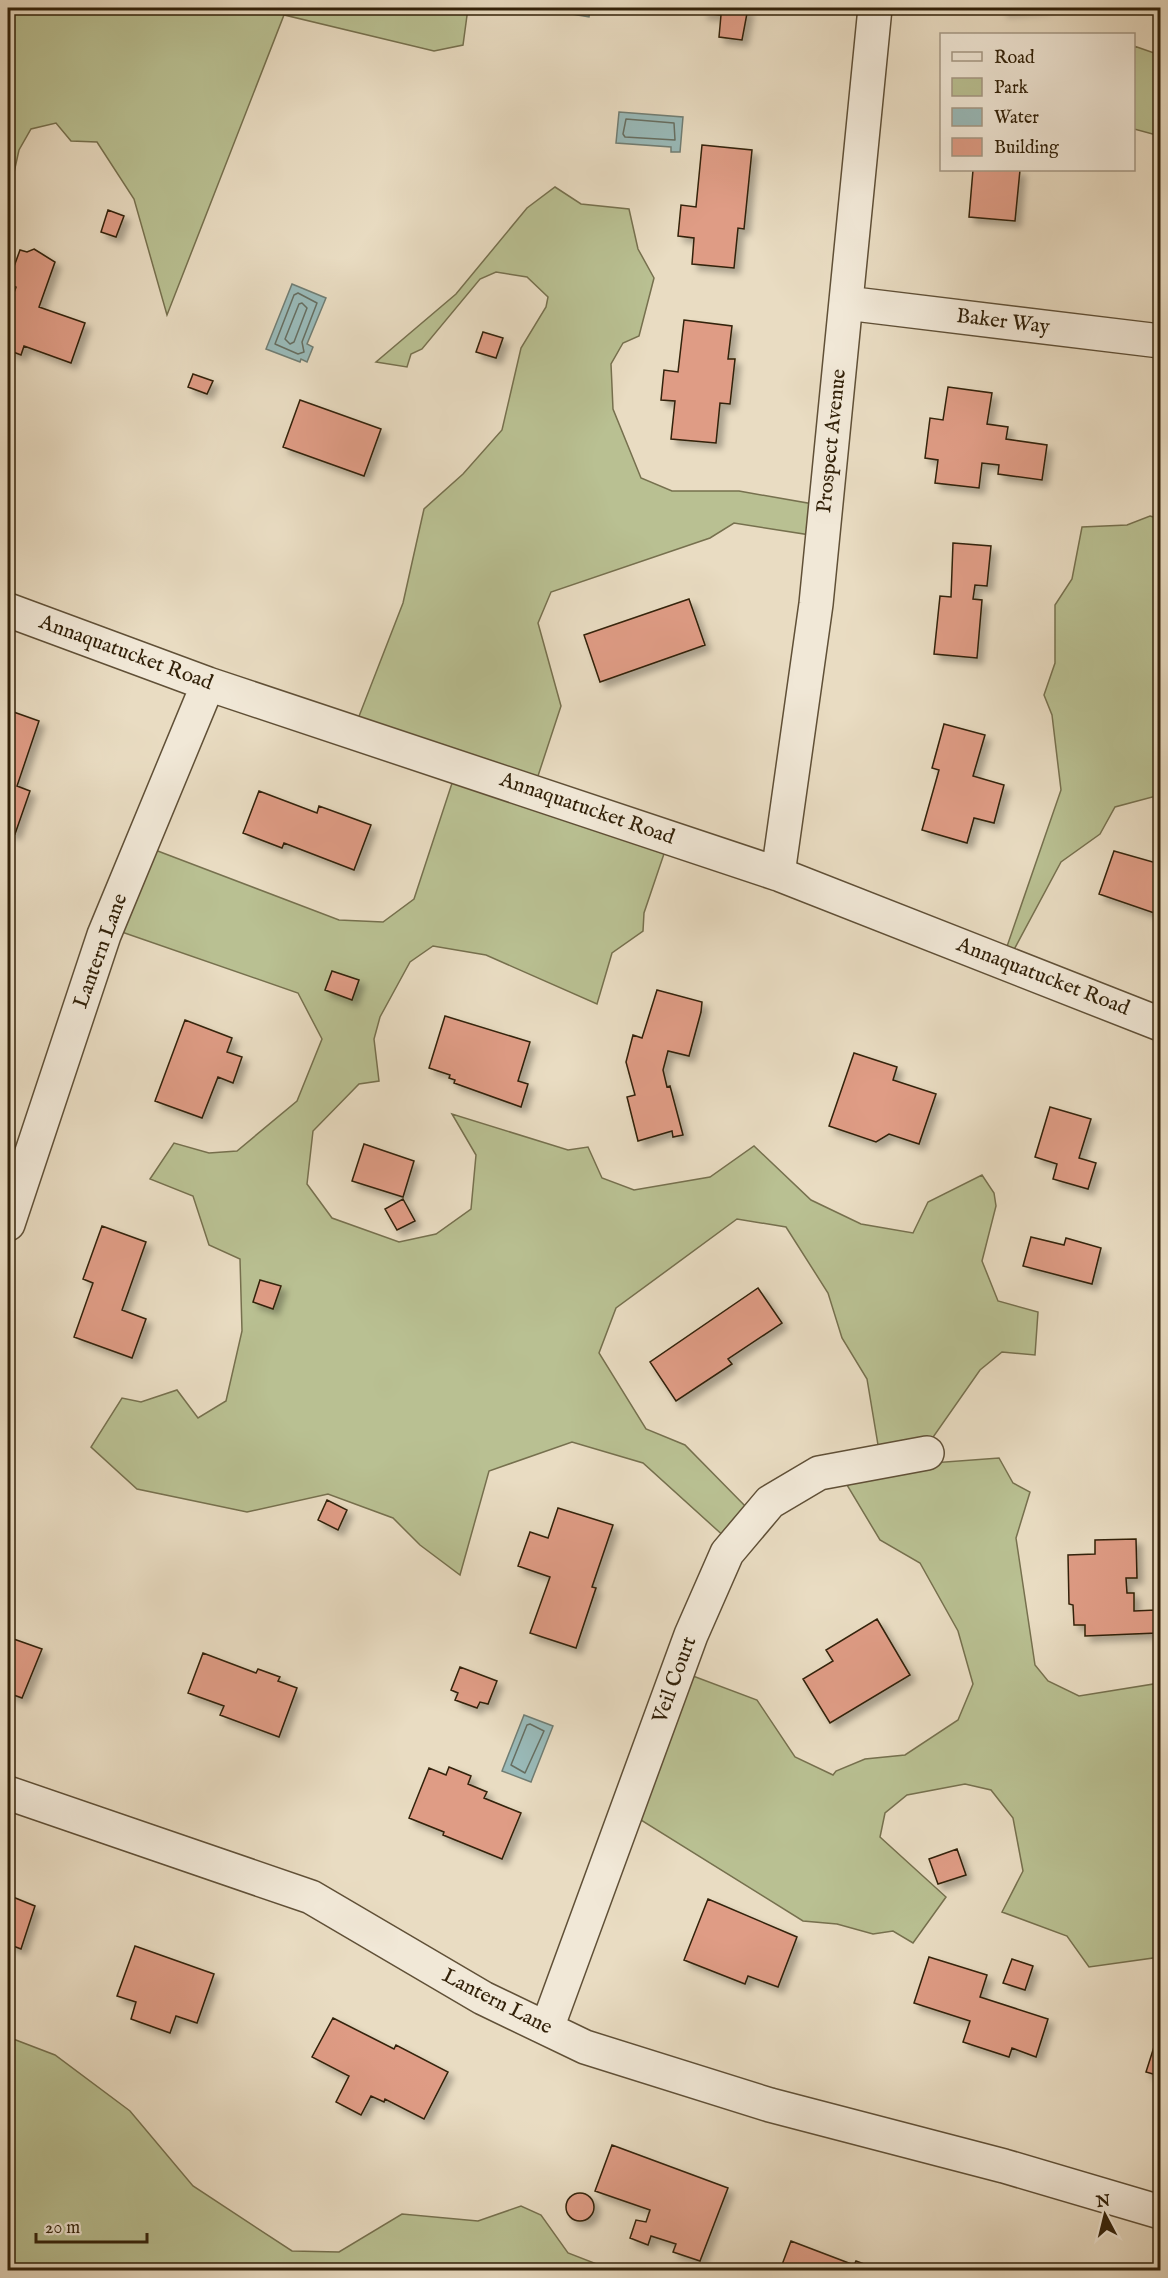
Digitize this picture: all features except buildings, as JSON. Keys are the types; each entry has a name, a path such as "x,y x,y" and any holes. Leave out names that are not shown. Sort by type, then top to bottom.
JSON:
{"street":[{"name":"Prospect Avenue","path":"778,874 816,604 874,8"},
{"name":"Baker Way","path":"846,303 1161,341"},
{"name":"Annaquatucket Road","path":"8,610 208,684 778,874 1161,1024"},
{"name":"Lantern Lane","path":"8,1224 104,935 208,684"},
{"name":"Veil Court","path":"547,2028 691,1635 727,1553 770,1502 819,1473 927,1453"},
{"name":"Lantern Lane","path":"8,1793 311,1897 483,1998 585,2047 770,2105 1004,2166 1161,2212"}],"green space":[{"path":"14,8 468,8 463,45 434,51 284,15 167,315 134,199 97,142 71,141 56,123 31,129 19,150 13,177 8,180 8,13"},
{"path":"1135,46 1160,55 1160,136 1135,129"},
{"path":"555,187 581,204 629,209 638,249 654,278 639,336 623,343 611,364 613,409 641,478 672,491 739,491 813,504 817,536 734,523 710,538 551,592 538,623 561,706 535,785 668,842 644,913 643,931 612,953 597,1004 486,955 433,946 410,962 380,1017 374,1039 379,1081 359,1084 313,1131 307,1184 332,1218 399,1242 436,1234 471,1209 476,1155 452,1114 568,1150 588,1147 602,1178 634,1190 710,1177 754,1146 811,1200 861,1224 913,1233 928,1202 982,1175 994,1193 996,1206 982,1261 998,1301 1038,1312 1035,1355 1002,1352 980,1370 924,1450 932,1463 999,1458 1013,1483 1030,1492 1016,1538 1035,1665 1048,1681 1079,1696 1160,1683 1160,1957 1089,1967 1067,1936 1002,1912 1023,1871 1013,1818 991,1790 965,1784 907,1795 885,1813 880,1837 946,1897 913,1943 893,1931 873,1934 837,1924 803,1921 628,1812 685,1673 757,1700 795,1757 833,1775 836,1771 865,1759 905,1755 958,1720 973,1684 958,1631 920,1563 880,1540 838,1470 880,1457 867,1379 842,1338 828,1293 786,1227 737,1219 616,1308 599,1353 646,1429 685,1445 751,1512 727,1539 643,1463 572,1442 489,1471 460,1575 420,1545 393,1518 328,1494 247,1512 137,1489 91,1447 122,1398 141,1402 177,1390 198,1418 226,1401 242,1331 240,1259 209,1245 193,1196 150,1179 174,1143 209,1153 237,1151 297,1101 322,1039 298,993 116,930 142,845 339,920 383,922 414,899 458,765 356,724 403,603 424,509 463,474 502,430 521,348 546,307 548,297 527,277 496,272 480,279 422,349 411,354 407,367 376,362 456,294 527,208"},
{"path":"1150,516 1160,519 1160,795 1115,807 1100,834 1061,862 1010,957 1003,958 1061,790 1052,715 1044,695 1055,663 1055,605 1072,579 1082,527 1127,525"},
{"path":"8,2037 55,2055 130,2111 193,2186 292,2251 339,2252 402,2214 478,2221 521,2206 541,2215 568,2253 612,2270 8,2270"}],"water":[{"path":"535,8 596,8 590,10 589,17"},
{"path":"619,112 683,117 680,152 671,152 671,147 616,143"},
{"path":"292,284 326,298 307,344 313,347 307,362 301,359 300,362 266,349"},
{"path":"524,1715 553,1726 531,1782 502,1771"}]}
